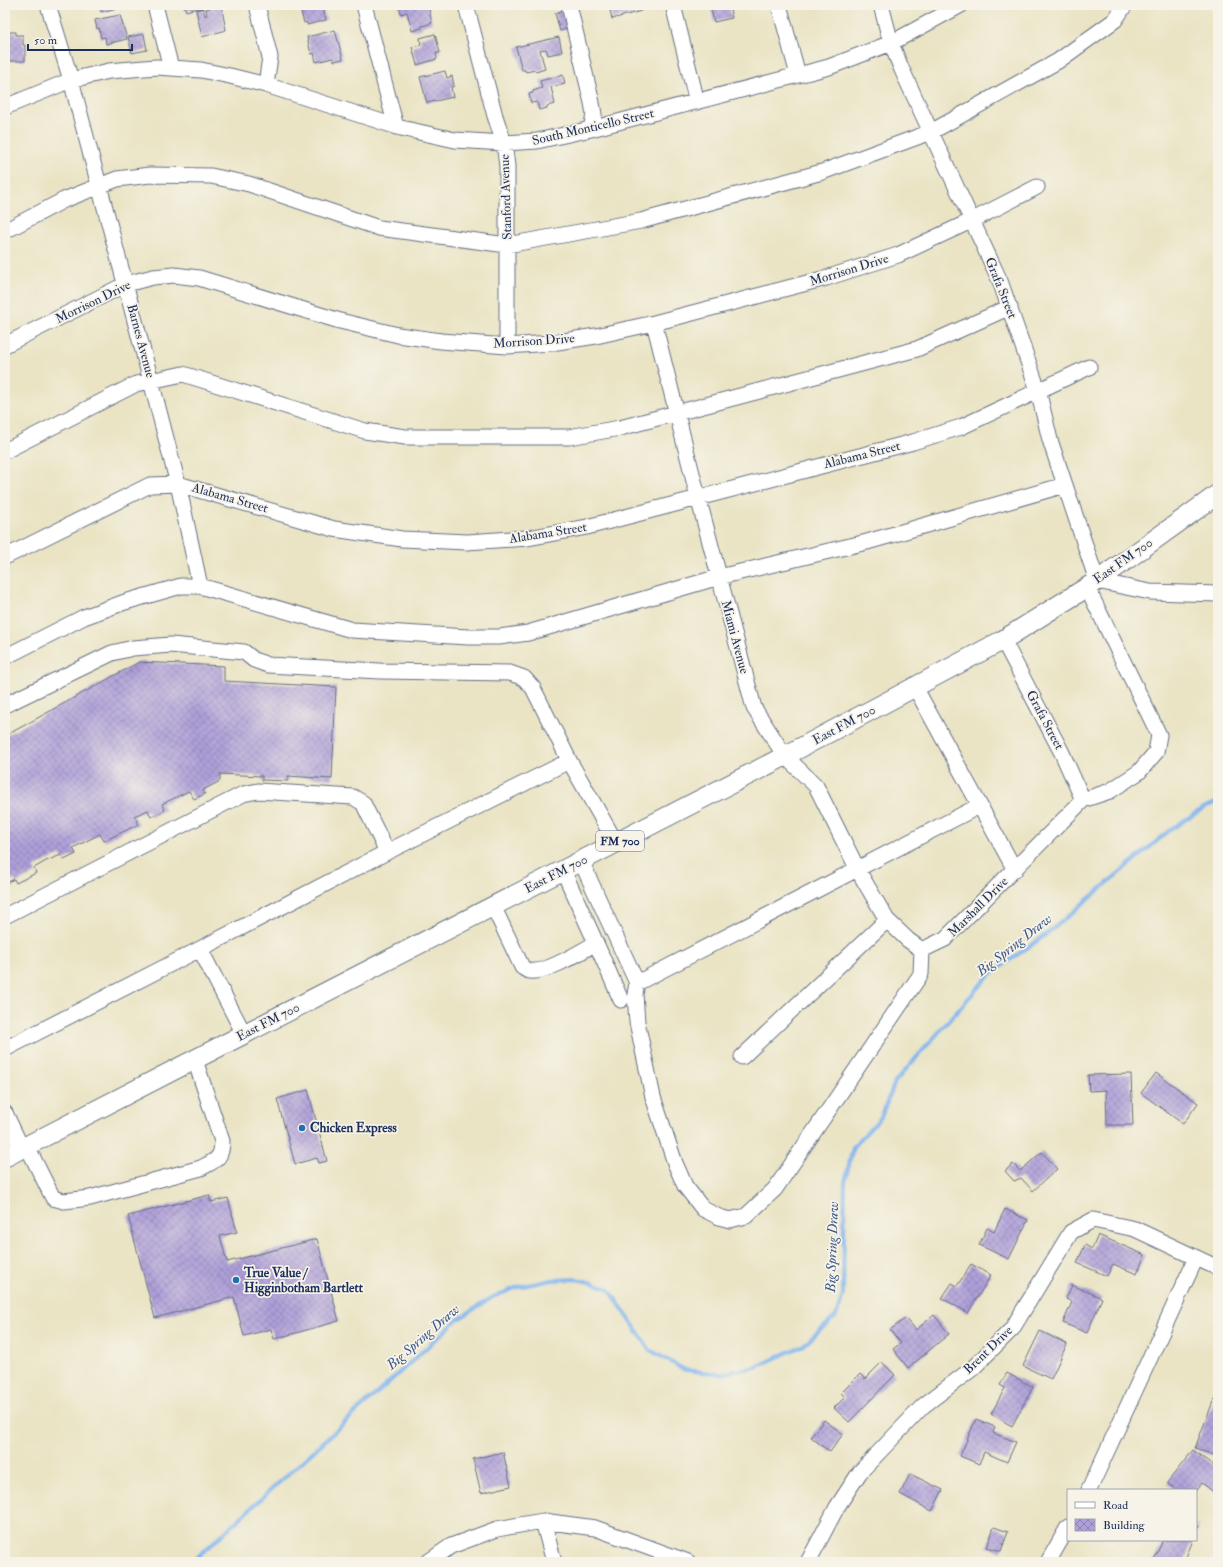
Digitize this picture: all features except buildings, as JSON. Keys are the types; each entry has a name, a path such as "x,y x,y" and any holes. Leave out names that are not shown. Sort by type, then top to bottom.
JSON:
{"main road":[{"name":"East FM 700","path":"5,1157 785,756 1003,640 1092,584 1218,494"}],"street":[{"name":"Barnes Avenue","path":"48,5 71,80 126,284 178,484 200,586"},
{"path":"155,5 171,68"},
{"path":"257,5 270,57 266,85"},
{"path":"364,5 396,127"},
{"name":"Stanford Avenue","path":"466,5 495,116 504,143 507,166 507,346"},
{"path":"569,5 594,114 591,129"},
{"path":"673,5 697,102"},
{"path":"779,5 798,76"},
{"name":"Grafa Street","path":"881,5 891,43 902,70 973,220 1010,307 1038,390 1050,440 1092,584 1159,735 1156,752 1139,772 1110,792 1083,800 1062,753 1003,640"},
{"name":"South Monticello Street","path":"5,107 71,80 109,71 156,67 201,70 230,76 266,85 396,127 456,140 504,143 537,141 591,129 829,67 891,43 960,5"},
{"path":"5,231 64,200 117,179 150,175 211,176 249,184 379,228 507,245 642,221 822,172 932,132 1058,61 1115,20 1125,5"},
{"name":"Morrison Drive","path":"5,345 126,284 153,276 174,275 199,278 340,321 398,335 442,341 507,346 550,343 596,336 654,323 826,278 898,255 973,220 1037,187"},
{"path":"5,452 136,384 183,374 365,431 405,437 569,437 620,428 917,349 1010,307"},
{"name":"Miami Avenue","path":"654,323 754,708 785,756 816,786 858,869 887,920"},
{"name":"Alabama Street","path":"5,557 150,485 178,484 334,528 402,539 467,542 528,538 587,527 913,442 954,429 1089,367"},
{"path":"5,657 84,617 125,602 181,586 200,586 352,630 468,637 499,637 528,632 719,577 868,542 1064,484"},
{"path":"1092,584 1150,592 1218,594"},
{"path":"5,705 112,653 133,648 171,645 244,652 254,660 268,665 380,671 510,673 524,678 533,688 570,762 616,843"},
{"path":"915,687 1014,870"},
{"path":"5,1049 387,852 561,765 570,762"},
{"path":"5,916 243,794 258,791 353,797 363,803 387,852"},
{"name":"Marshall Drive","path":"922,950 945,939 1083,800"},
{"path":"637,983 980,806"},
{"path":"581,861 637,983 635,994 637,1022 651,1090 675,1162 685,1186 704,1209 719,1217 730,1220 746,1216 775,1189 921,974 922,950 908,940 887,920 742,1057"},
{"path":"563,870 621,1000"},
{"path":"493,906 522,967 529,971 536,972 548,968 596,943"},
{"path":"200,949 244,1034"},
{"path":"5,1113 54,1198 64,1201 90,1198 201,1168 216,1160 222,1152 222,1141 195,1060"},
{"name":"Brent Drive","path":"808,1562 837,1507 860,1472 923,1406 973,1368 1012,1329 1071,1232 1093,1220 1135,1230 1218,1268"},
{"path":"1089,1489 1196,1258"},
{"path":"428,1562 451,1546 497,1530 543,1521 595,1528 688,1562"},
{"path":"543,1521 554,1562"},
{"path":"1048,1562 1067,1529"}],"waterway":[{"name":"Big Spring Draw","path":"192,1562 457,1320 493,1297 518,1287 552,1280 576,1279 594,1283 609,1289 650,1350 685,1370 721,1374 756,1367 804,1345 836,1316 843,1295 845,1182 853,1147 881,1117 895,1082 989,975 1048,933 1170,830 1205,807 1218,802"}],"place":[{"name":"Chicken Express","path":"302,1128"},
{"name":"True Value / Higginbotham Bartlett","path":"236,1280"}]}
